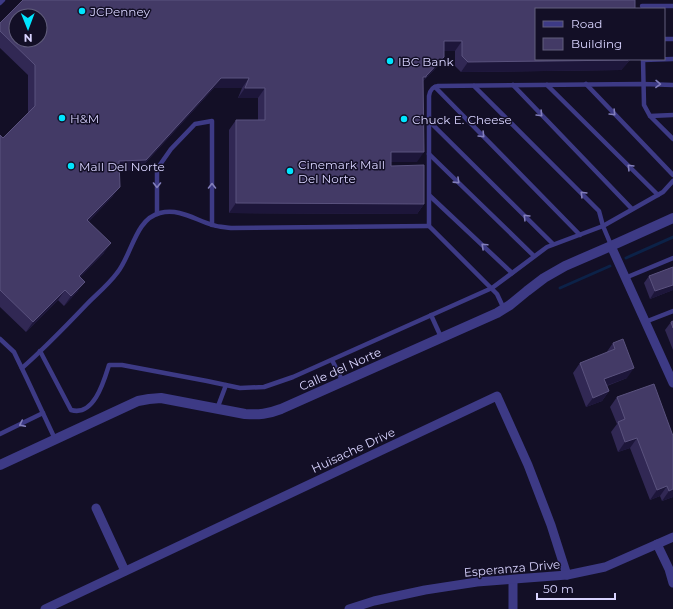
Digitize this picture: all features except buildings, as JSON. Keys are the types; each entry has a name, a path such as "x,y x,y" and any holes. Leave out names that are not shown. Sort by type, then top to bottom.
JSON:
{"street":[{"name":"Calle del Norte","path":"0,465 138,401 161,398 245,414 268,414 497,313 549,275 565,266 673,218"},
{"path":"611,246 673,383"},
{"name":"Huisache Drive","path":"45,609 497,396 530,472 551,525 568,575"},
{"path":"96,508 125,571"},
{"name":"Esperanza Drive","path":"349,609 374,601 425,590 477,582 568,575 605,567 673,537"},
{"path":"657,544 669,569 673,583"},
{"path":"513,580 513,609"}],"lane":[{"path":"0,3 3,0"},
{"path":"642,0 642,8 673,6"},
{"path":"643,60 644,105 650,116 673,139"},
{"path":"586,84 673,175"},
{"path":"504,309 497,294 492,288 430,226 429,96 431,90 435,87 513,85 673,85"},
{"path":"513,85 632,209"},
{"path":"547,85 658,195"},
{"path":"474,86 599,210 603,226 611,246"},
{"path":"435,87 580,235"},
{"path":"650,116 673,115"},
{"path":"157,214 157,169 171,149 195,124 212,121 212,225"},
{"path":"429,121 553,244"},
{"path":"429,154 534,256"},
{"path":"40,351 71,410 76,411 82,411 88,407 97,397 109,365 122,365 240,388 264,387 293,378 492,288 546,247 603,226 663,192 673,181"},
{"path":"430,196 512,272"},
{"path":"22,368 118,273 143,225 149,218 157,214 168,211 175,212 212,225 231,228 430,226"},
{"path":"625,278 673,258"},
{"path":"646,322 673,311"},
{"path":"431,315 441,338"},
{"path":"0,339 14,352 55,439"},
{"path":"332,360 343,382"},
{"path":"217,409 226,385"},
{"path":"0,434 43,413"}],"waterway":[{"path":"626,258 673,237"},
{"path":"560,288 610,266"}],"place":[{"name":"JCPenney","path":"82,11"},
{"name":"IBC Bank","path":"390,61"},
{"name":"H&M","path":"62,118"},
{"name":"Chuck E. Cheese","path":"404,119"},
{"name":"Mall Del Norte","path":"71,166"},
{"name":"Cinemark Mall Del Norte","path":"290,171"}]}
